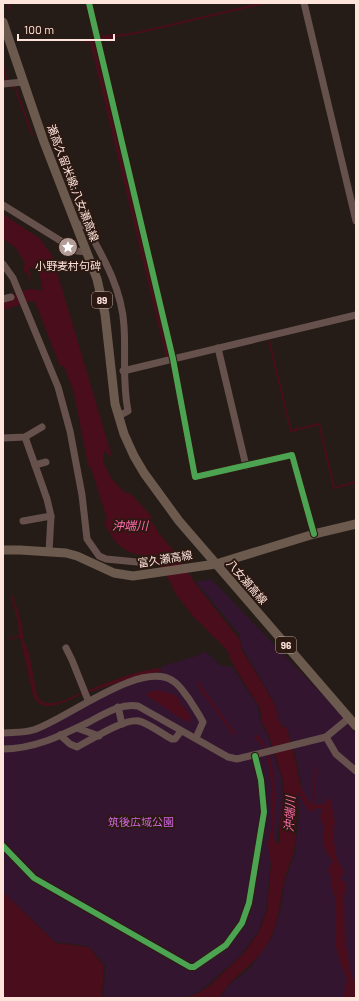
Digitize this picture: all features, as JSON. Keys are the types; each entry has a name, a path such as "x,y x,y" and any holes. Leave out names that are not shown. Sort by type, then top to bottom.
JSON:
{"main road":[{"name":"瀬高久留米線;八女瀬高線","path":"3,22 48,155 97,279 105,314 115,404 124,434 144,473 179,521 216,564"},
{"name":"八女瀬高線","path":"353,720 216,564 314,534 356,524"},
{"name":"富久瀬高線","path":"3,550 66,552 114,573 132,576 216,564"}],"street":[{"path":"89,3 173,359 195,477 292,455 314,534"},
{"path":"304,3 356,221"},
{"path":"3,84 23,82"},
{"path":"3,205 77,252 87,252"},
{"path":"75,223 86,226 111,273 119,297 124,325 123,371 124,391 128,411 119,416"},
{"path":"3,264 13,278 58,387 70,431 82,495 87,539 99,556 106,559 137,562"},
{"path":"3,299 11,296"},
{"path":"123,371 356,315"},
{"path":"218,348 246,466"},
{"path":"3,438 25,437 42,427"},
{"path":"25,437 47,499 51,516 49,552"},
{"path":"35,465 46,462"},
{"path":"23,521 51,516"},
{"path":"93,549 100,567"},
{"path":"66,648 88,700"},
{"path":"3,733 32,730 115,687 152,677 160,677 172,680 181,688 200,715 203,722 196,738"},
{"path":"3,749 31,747 60,736 118,707 129,704 138,706 228,757 237,759 255,756 326,737 353,720"},
{"path":"118,707 122,724"},
{"path":"60,736 77,747 122,724 134,721 141,722 172,739 175,739 181,731"},
{"path":"77,728 99,736"},
{"path":"326,737 336,754 356,771"},
{"path":"3,846 34,878 124,928 156,949 190,967 194,966 226,945 242,923 249,903 264,812 263,788 255,756"}],"green space":[{"path":"211,579 338,711 356,734 356,998 220,998 227,987 250,968 272,937 281,908 285,881 295,852 299,814 298,794 302,787 295,752 286,726 284,728 276,718 279,714 275,708 276,705 242,647 239,634 196,582"},
{"name":"筑後広域公園","path":"203,652 206,652 220,665 233,668 257,705 262,726 267,733 282,780 283,808 278,828 278,841 271,858 266,909 258,932 239,957 200,991 184,998 105,998 105,965 89,946 56,942 3,892 3,730 29,728 43,724 136,679 160,671 163,666 197,656"}],"water":[{"path":"91,3 93,3 101,36 114,34 116,36 115,39 94,42 169,356 166,358 90,42 82,42 98,36"},
{"name":"沖端川","path":"3,214 39,238 52,255 112,457 104,451 103,462 111,478 124,492 131,494 152,517 151,520 158,532 174,551 198,587 240,640 242,650 276,706 275,708 279,715 276,716 283,728 286,726 301,788 311,805 324,804 330,797 335,822 333,836 337,859 344,873 340,879 346,883 344,897 345,941 351,974 356,985 356,998 343,998 347,980 335,943 336,902 331,884 332,877 329,874 328,869 333,861 324,848 323,828 320,817 322,809 318,808 309,812 298,792 294,850 285,878 274,931 266,946 255,960 229,984 219,998 185,998 200,992 209,986 243,954 259,932 267,909 271,864 268,845 272,827 272,789 268,760 264,747 254,737 256,734 264,743 273,768 275,798 274,839 278,844 280,840 279,828 284,794 283,780 268,733 262,723 260,708 232,663 227,650 193,616 175,593 172,585 155,558 125,550 113,538 104,523 107,519 91,468 88,465 74,393 64,366 60,366 35,302 29,298 27,293 43,292 39,271 29,267 31,276 28,282 29,274 25,273 23,268 25,263 16,248 3,239"},
{"path":"11,596 13,596 22,625 24,642 29,653 37,695 43,702 59,702 110,681 140,672 160,668 161,671 111,685 57,705 46,706 37,702 33,696 20,637 3,641 19,635 18,622"},
{"path":"199,680 204,690 235,733 234,736 201,691 198,684"},
{"path":"158,690 175,695 181,702 179,704 181,706 183,705 191,717 188,723 146,695 147,693"},
{"path":"3,892 56,943 89,947 104,966 102,995 104,998 3,998"}],"waterway":[{"path":"8,3 10,9"},
{"path":"116,36 141,32 264,3"},
{"path":"3,66 7,81"},
{"path":"14,85 32,134"},
{"path":"3,304 30,295 45,297"},
{"path":"269,341 291,431 319,424 334,488 356,482"},
{"path":"313,805 316,768"}],"cycle path":[{"path":"89,3 173,359 195,477 292,455 314,534"},
{"path":"3,846 34,878 190,967 194,967 226,945 242,923 249,903 264,812 261,780 255,756"}],"place":[{"name":"小野麦村句碑","path":"68,247"}]}
